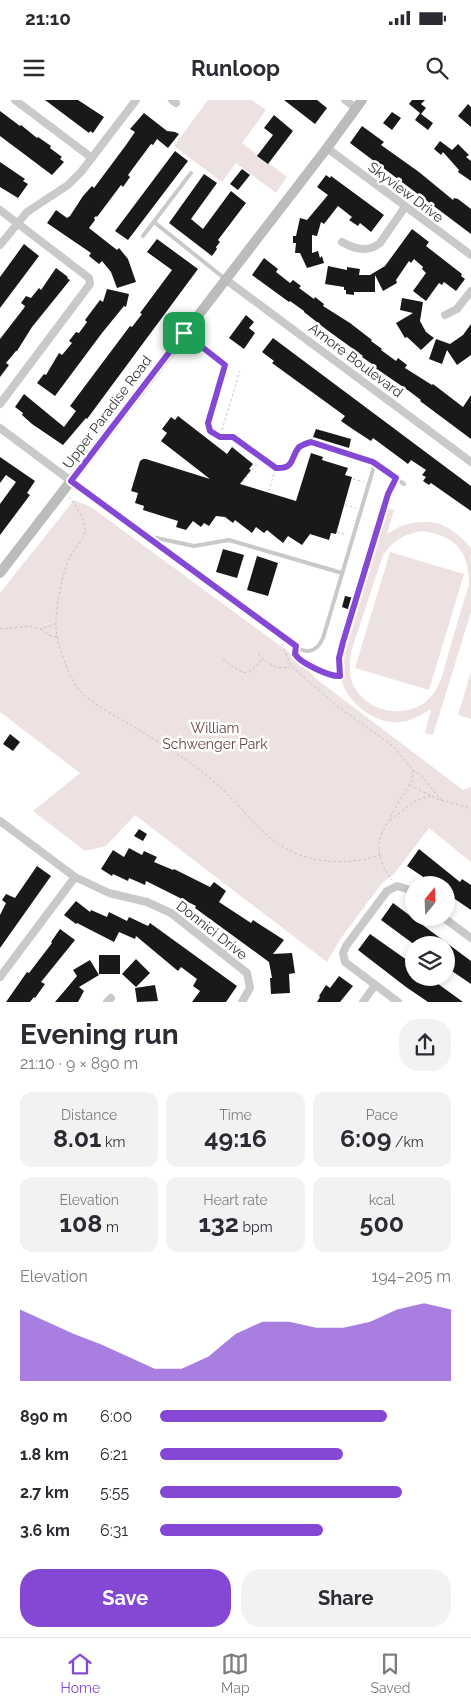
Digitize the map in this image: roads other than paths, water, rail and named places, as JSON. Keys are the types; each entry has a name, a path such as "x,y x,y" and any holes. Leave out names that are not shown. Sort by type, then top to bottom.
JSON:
{"main road":[{"name":"Upper Paradise Road","path":"0,573 359,104"}],"street":[{"path":"15,100 92,158"},
{"path":"0,245 27,212 68,185 81,172 136,100"},
{"path":"345,100 359,104"},
{"name":"Skyview Drive","path":"327,148 405,208 471,255"},
{"path":"342,242 352,247 374,248 380,243 405,208"},
{"path":"0,210 90,278 90,284 0,404"},
{"name":"Amore Boulevard","path":"225,279 471,461"},
{"path":"445,315 456,309 471,291"},
{"path":"0,428 71,481"},
{"name":"Donnici Drive","path":"0,821 75,877 109,893 147,902 171,912 247,973 250,988 242,1002"},
{"path":"0,977 75,877"},
{"path":"398,1002 345,962 343,954 346,946 387,891 397,886 405,888"},
{"path":"455,926 471,938"},
{"path":"363,1002 375,985"}],"lane":[{"path":"143,236 191,173"},
{"path":"154,222 225,279"},
{"path":"184,333 225,365 208,423 210,431 220,437 233,437 276,468 289,466 300,446 311,442 374,463 404,484"},
{"path":"71,481 302,651 309,652 320,643 374,463"},
{"path":"145,535 194,546 229,540 342,573"}],"park label":[{"name":"William Schwenger Park","path":"215,736"}]}
